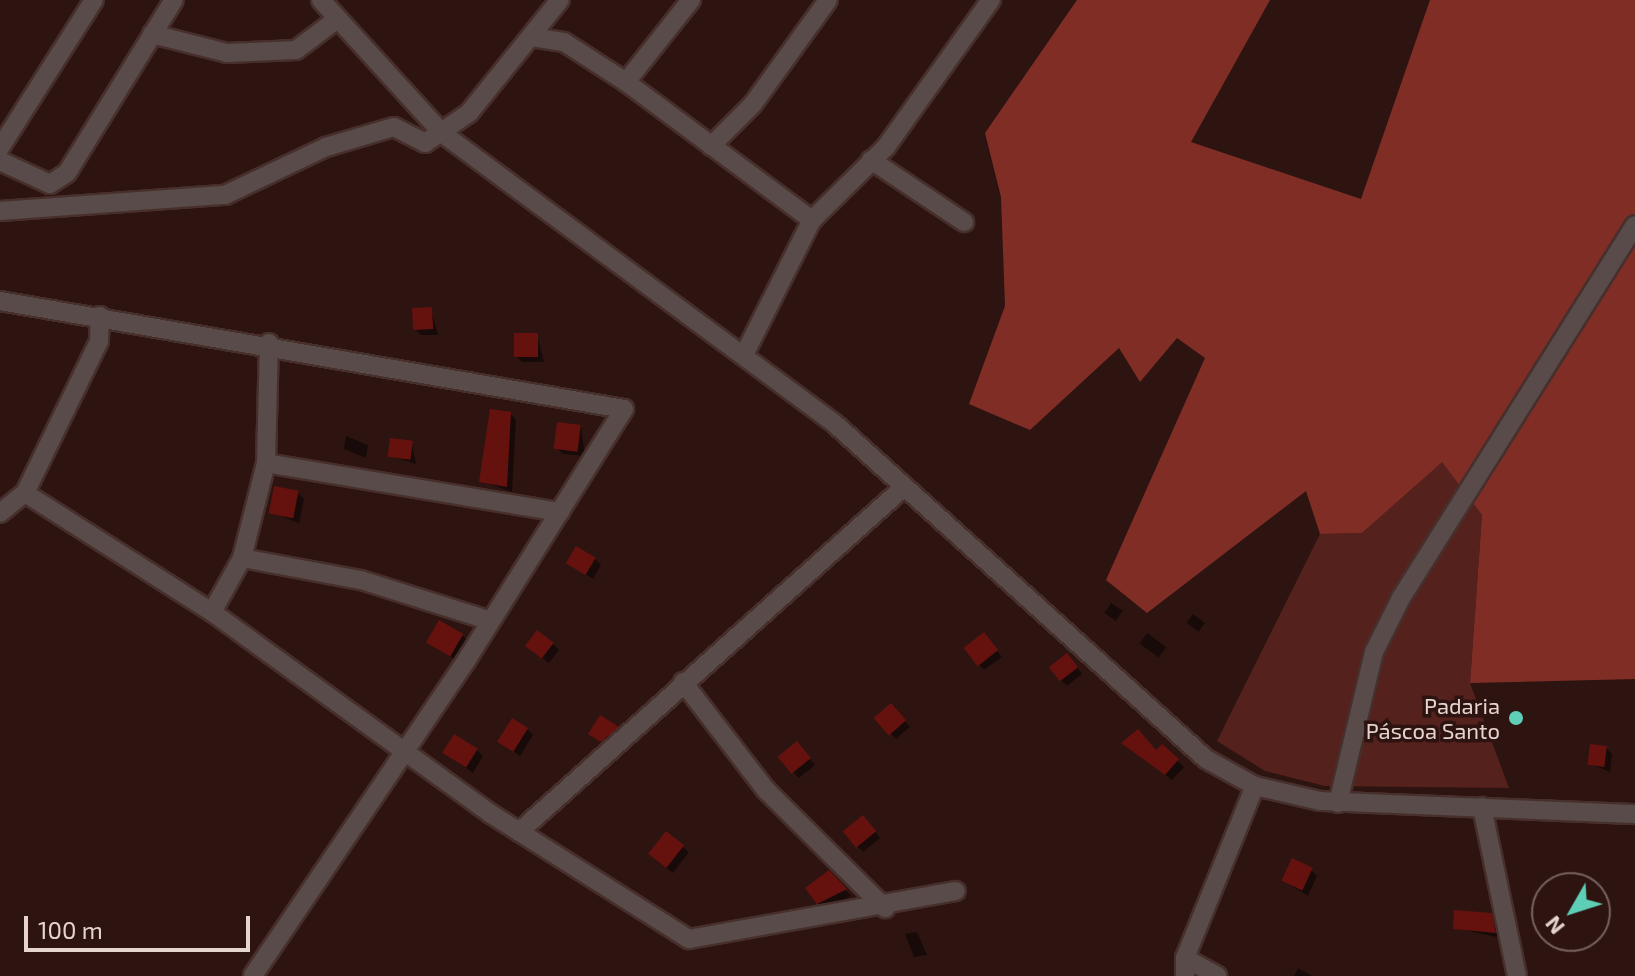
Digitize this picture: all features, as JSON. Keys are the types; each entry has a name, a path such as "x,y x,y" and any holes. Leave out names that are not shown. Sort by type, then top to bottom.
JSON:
{"street":[{"path":"0,148 94,0"},
{"path":"0,161 50,184 67,173 174,0"},
{"path":"321,0 442,133 744,355 903,488 1177,737 1255,786 1338,803 1635,814"},
{"path":"0,211 225,195 326,147 394,127 425,143 469,113 560,0"},
{"path":"626,82 691,0"},
{"path":"711,146 753,104 828,0"},
{"path":"744,355 812,220 871,160 991,0"},
{"path":"152,34 227,53 296,50 336,20"},
{"path":"532,37 564,42 626,82 812,220"},
{"path":"871,160 964,222"},
{"path":"1338,803 1370,666 1401,598 1635,225"},
{"path":"0,301 269,343 624,409 491,621 253,976"},
{"path":"0,513 25,493 99,341 100,316"},
{"path":"212,612 242,558 266,463 269,343"},
{"path":"266,463 560,512"},
{"path":"519,832 903,488"},
{"path":"25,493 212,612 402,752 519,832 689,939 885,908 956,891"},
{"path":"242,558 361,580 491,621"},
{"path":"683,682 766,790 885,908"},
{"path":"1217,976 1185,967 1255,786"},
{"path":"1482,807 1517,976"}],"shaded area":[{"path":"1077,0 1270,0 1191,142 1361,199 1430,0 1635,0 1635,679 1470,683 1482,515 1442,462 1362,533 1320,534 1306,491 1147,613 1106,580 1205,358 1177,338 1140,382 1119,348 1030,430 969,404 1005,306 1001,197 985,133"},
{"path":"1442,461 1482,515 1470,683 1509,788 1325,786 1265,771 1217,741 1320,534 1362,533"}],"building":[{"path":"432,307 433,329 413,330 412,308"},
{"path":"514,333 538,333 538,357 514,357"},
{"path":"490,409 511,412 507,487 479,482"},
{"path":"557,422 581,425 578,452 554,449"},
{"path":"390,438 413,441 411,460 388,457"},
{"path":"274,486 299,491 293,518 269,513"},
{"path":"576,546 596,558 585,575 566,563"},
{"path":"439,620 463,634 450,657 426,643"},
{"path":"537,630 554,643 542,659 525,646"},
{"path":"984,632 998,650 978,666 964,648"},
{"path":"1067,653 1078,667 1060,681 1049,667"},
{"path":"891,703 906,720 889,735 874,718"},
{"path":"600,715 619,727 601,742 588,734"},
{"path":"512,718 528,728 513,752 497,742"},
{"path":"1138,729 1156,750 1162,744 1179,759 1165,775 1121,743"},
{"path":"454,734 478,749 466,767 442,753"},
{"path":"797,741 811,758 791,774 778,757"},
{"path":"1590,744 1607,746 1604,767 1587,765"},
{"path":"863,815 876,831 856,848 843,831"},
{"path":"666,831 684,845 666,868 648,854"},
{"path":"1292,858 1313,868 1302,890 1281,881"},
{"path":"829,870 847,889 817,904 805,888"},
{"path":"1454,910 1492,913 1496,933 1453,929"}],"place":[{"name":"Padaria Páscoa Santo","path":"1516,718"}]}
